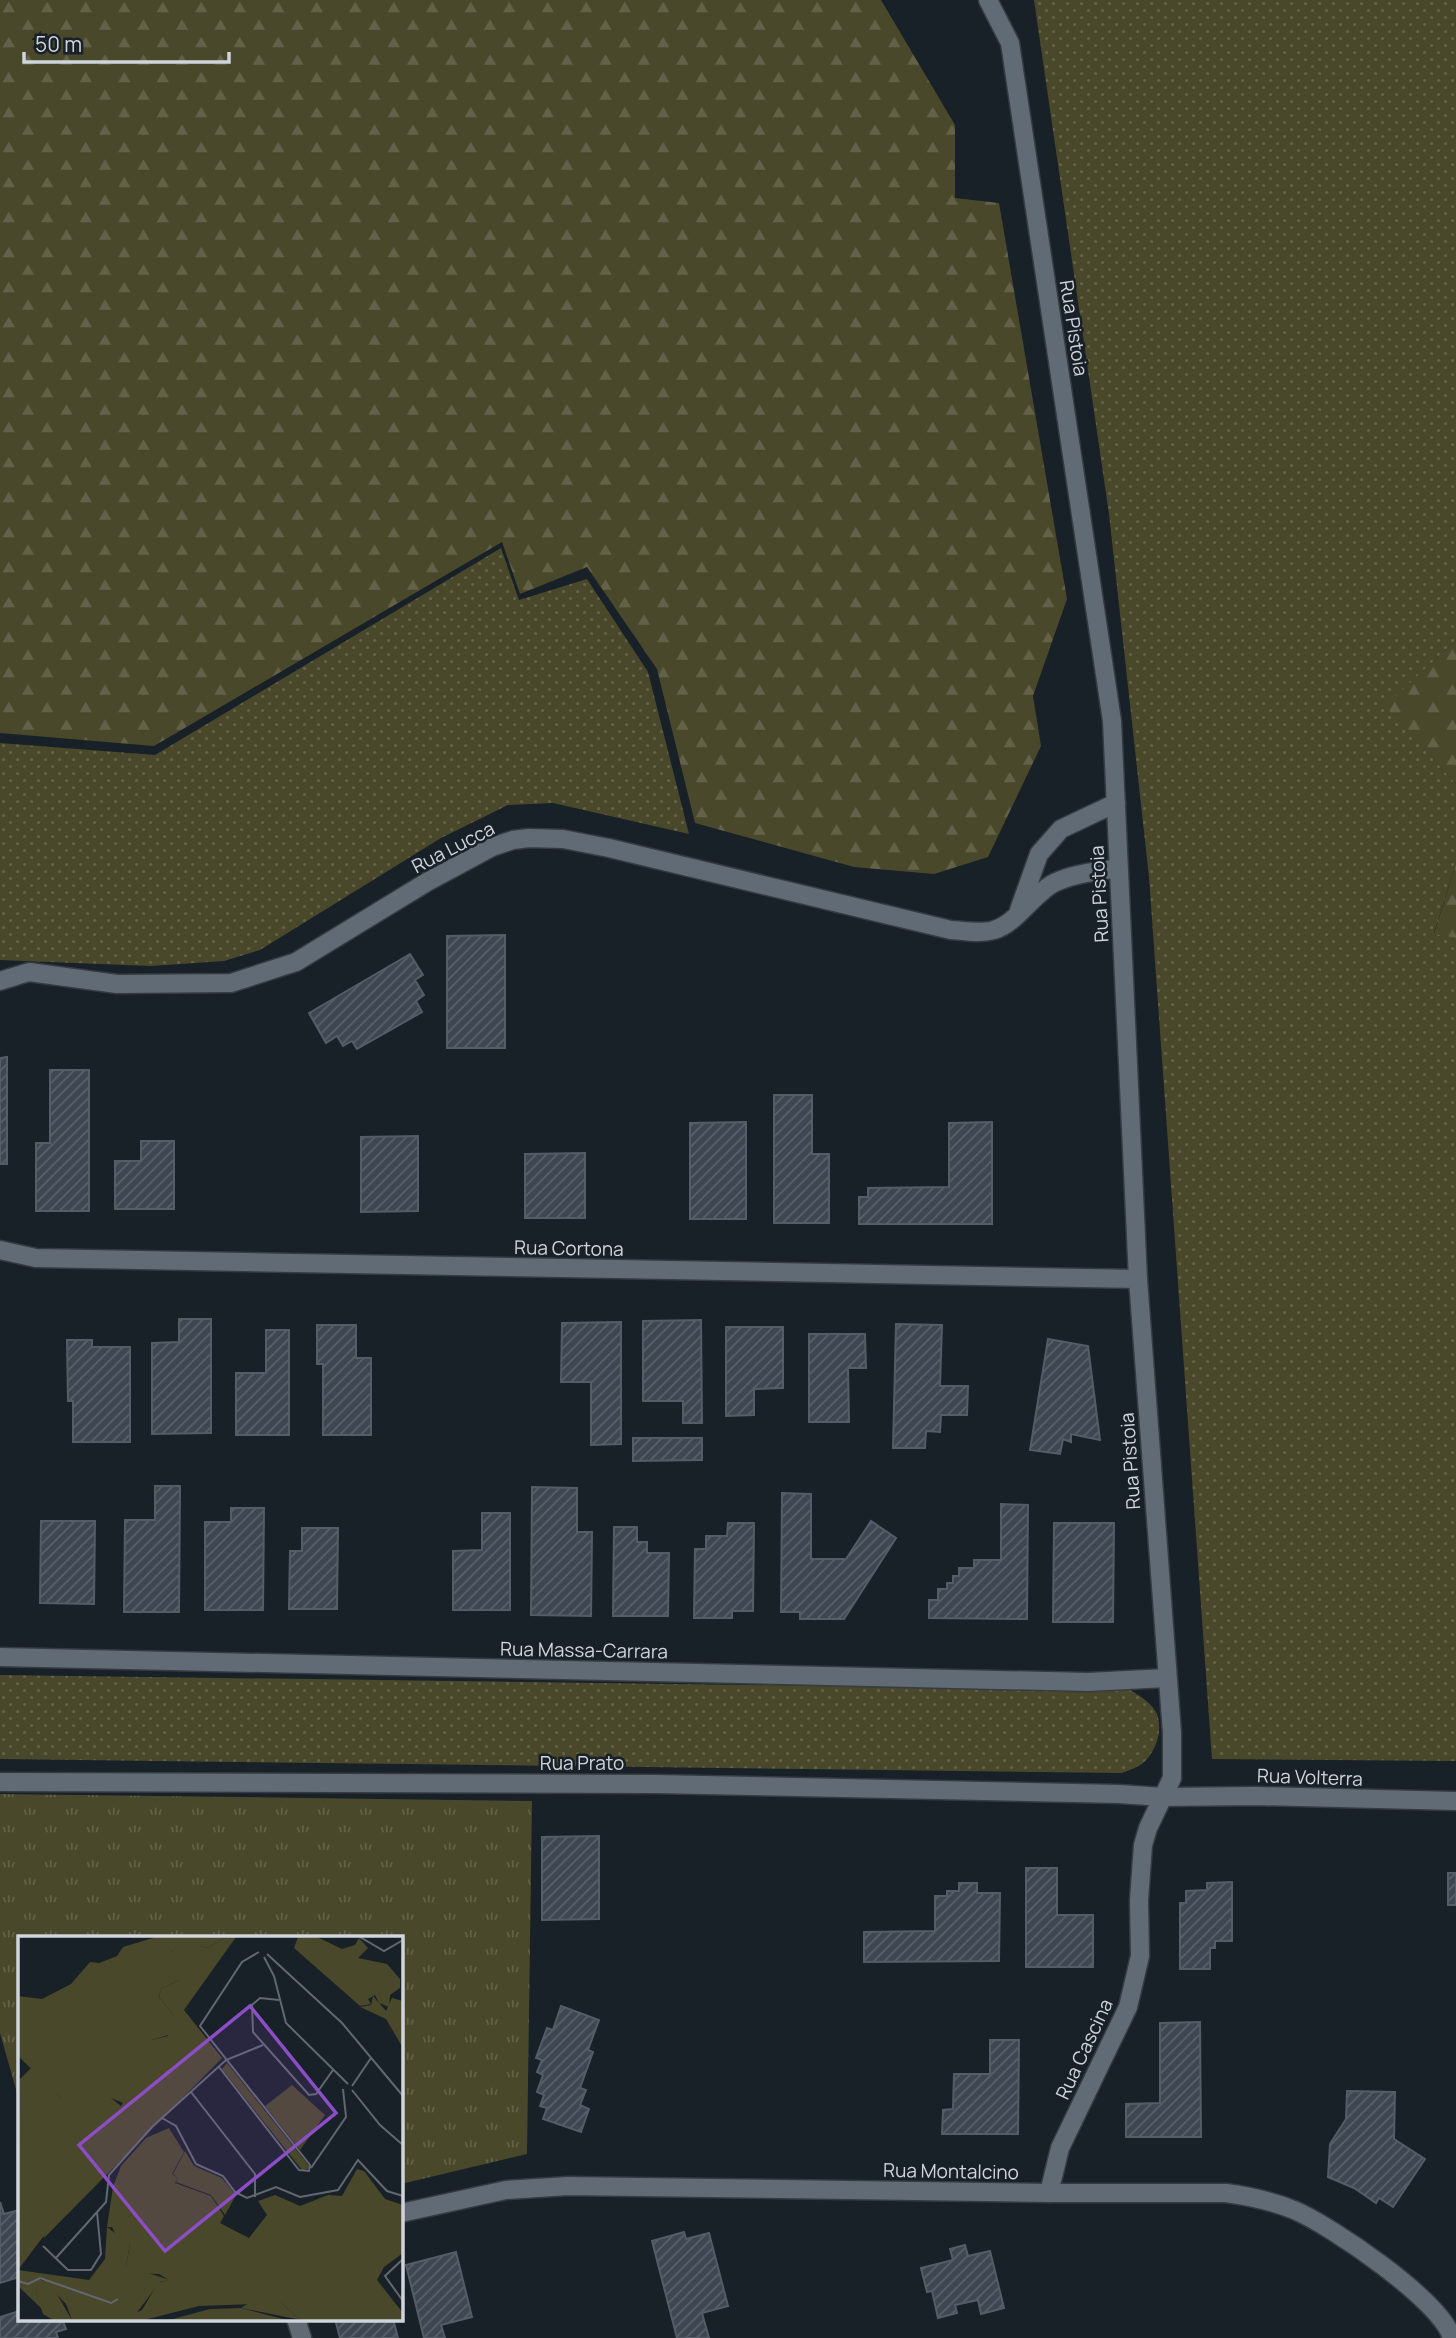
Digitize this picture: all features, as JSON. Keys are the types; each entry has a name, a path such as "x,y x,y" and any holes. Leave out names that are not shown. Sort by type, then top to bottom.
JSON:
{"street":[{"name":"Rua Pistoia","path":"988,0 1010,43 1112,721 1138,1279 1172,1733 1172,1778 1163,1797"},
{"path":"1017,914 1039,854 1046,845 1061,829 1116,803"},
{"name":"Rua Lucca","path":"0,981 29,972 117,984 231,983 296,962 427,882 492,848 513,840 529,838 563,839 609,848 951,930 982,932 996,930 1056,882 1071,876 1118,868"},
{"name":"Rua Cortona","path":"0,1250 36,1258 1138,1279"},
{"name":"Rua Massa-Carrara","path":"0,1657 1088,1682 1167,1678"},
{"name":"Rua Prato","path":"0,1782 655,1784 1105,1793 1163,1797"},
{"name":"Rua Volterra","path":"1163,1797 1256,1796 1456,1801"},
{"name":"Rua Cascina","path":"1049,2193 1060,2148 1128,2007 1140,1956 1139,1900 1143,1845 1163,1797"},
{"name":"Rua Montalcino","path":"402,2213 506,2190 568,2186 1226,2193 1252,2197 1294,2210 1351,2241 1435,2310 1452,2338"},
{"path":"296,2320 302,2338"}],"green space":[{"path":"0,0 881,0 955,125 955,198 999,203 1067,599 1033,696 1041,746 988,857 934,874 854,867 695,823 657,669 587,567 520,594 502,542 154,746 0,733"},
{"path":"1034,0 1456,0 1456,640 1386,706 1456,784 1456,864 1434,933 1456,938 1456,1761 1212,1759 1149,877 1109,514"},
{"path":"501,548 519,600 587,579 648,672 689,834 553,803 508,805 441,838 260,950 224,961 151,966 0,960 0,743 155,755"},
{"path":"1456,640 1456,784 1385,706"},
{"path":"1456,864 1456,938 1434,934"},
{"path":"0,1675 1130,1690 1154,1708 1159,1733 1148,1758 1122,1773 0,1759"},
{"path":"0,1794 532,1801 527,2154 402,2184 402,1936 18,1936 18,2096 0,2033"}],"building":[{"path":"505,935 505,1048 447,1048 447,936"},
{"path":"410,954 423,975 415,980 424,995 416,1001 422,1012 357,1049 352,1041 343,1046 337,1036 326,1043 309,1013"},
{"path":"7,1057 7,1164 0,1164 0,1058"},
{"path":"50,1070 89,1070 89,1211 36,1211 36,1143 50,1143"},
{"path":"774,1095 812,1095 812,1154 829,1154 829,1223 774,1223"},
{"path":"746,1122 746,1219 690,1219 690,1123"},
{"path":"992,1122 992,1224 859,1224 859,1197 868,1197 868,1188 949,1187 949,1123"},
{"path":"418,1136 418,1211 361,1212 361,1137"},
{"path":"141,1141 174,1141 174,1209 115,1209 115,1161 141,1161"},
{"path":"585,1153 585,1218 525,1218 525,1154"},
{"path":"179,1319 211,1319 211,1433 152,1434 152,1343 179,1342"},
{"path":"701,1320 702,1423 683,1423 683,1401 643,1401 643,1321"},
{"path":"621,1322 621,1444 591,1445 591,1382 561,1382 562,1323"},
{"path":"896,1324 942,1325 940,1386 968,1386 967,1415 941,1415 940,1432 926,1431 925,1448 893,1448"},
{"path":"317,1325 356,1325 356,1358 371,1358 371,1435 323,1435 323,1364 317,1364"},
{"path":"726,1327 783,1327 783,1388 754,1389 754,1415 726,1416"},
{"path":"266,1330 289,1330 289,1435 236,1435 236,1373 266,1373"},
{"path":"809,1334 865,1334 866,1368 848,1368 849,1422 809,1422"},
{"path":"1048,1339 1088,1346 1100,1440 1071,1434 1071,1442 1063,1439 1060,1454 1030,1450"},
{"path":"67,1340 92,1340 92,1347 130,1347 130,1442 73,1442 73,1401 68,1401"},
{"path":"633,1438 702,1438 702,1460 633,1461"},
{"path":"155,1486 180,1486 179,1612 124,1612 125,1520 155,1520"},
{"path":"532,1487 577,1488 577,1532 592,1532 591,1616 531,1615"},
{"path":"782,1493 811,1494 811,1559 846,1559 871,1521 896,1538 844,1619 800,1619 800,1612 781,1612"},
{"path":"1001,1504 1028,1505 1027,1619 929,1618 929,1600 938,1600 938,1589 947,1589 947,1583 953,1583 953,1576 959,1576 959,1568 974,1568 974,1560 1001,1560"},
{"path":"231,1508 264,1508 263,1610 205,1610 205,1522 231,1522"},
{"path":"482,1513 510,1513 510,1610 453,1610 453,1551 482,1550"},
{"path":"41,1521 95,1521 94,1604 40,1603"},
{"path":"728,1523 754,1523 753,1611 732,1611 732,1618 694,1618 695,1549 706,1549 706,1536 727,1536"},
{"path":"1054,1523 1114,1523 1113,1622 1053,1622"},
{"path":"614,1527 637,1527 637,1542 647,1542 647,1553 669,1553 668,1616 613,1616"},
{"path":"302,1528 338,1528 337,1609 289,1609 290,1551 302,1551"},
{"path":"599,1836 599,1919 542,1920 542,1837"},
{"path":"1026,1868 1057,1868 1057,1915 1093,1915 1093,1967 1026,1967"},
{"path":"1448,1873 1456,1873 1456,1905 1448,1905"},
{"path":"1232,1882 1232,1941 1215,1941 1215,1948 1210,1948 1210,1969 1180,1969 1180,1903 1186,1903 1186,1891 1207,1890 1207,1883"},
{"path":"959,1883 977,1883 977,1893 1000,1893 999,1961 864,1962 864,1932 935,1931 935,1896 947,1896 947,1891 959,1891"},
{"path":"561,2006 599,2020 588,2050 593,2052 580,2088 586,2090 580,2105 589,2109 581,2132 543,2119 547,2108 540,2106 544,2095 537,2092 543,2075 537,2072 542,2060 536,2058 547,2028 553,2030"},
{"path":"1200,2022 1201,2137 1126,2137 1126,2104 1160,2103 1160,2023"},
{"path":"990,2040 1019,2040 1018,2134 942,2134 943,2110 953,2109 954,2074 990,2074"},
{"path":"1347,2091 1395,2092 1394,2139 1425,2159 1393,2207 1379,2198 1376,2203 1354,2188 1328,2177 1330,2144 1346,2119"},
{"path":"0,2202 4,2214 18,2210 18,2277 0,2283"},
{"path":"684,2232 686,2239 709,2233 728,2306 702,2313 709,2338 677,2338 652,2241"},
{"path":"965,2245 968,2256 990,2251 1004,2308 981,2314 978,2300 955,2305 957,2313 938,2318 932,2291 927,2292 921,2268 953,2260 950,2249"},
{"path":"456,2252 472,2317 441,2325 445,2338 424,2338 406,2265"},
{"path":"18,2311 18,2320 62,2320 66,2329 56,2332 58,2338 0,2338 0,2317"},
{"path":"335,2320 393,2320 398,2338 340,2338"}]}
